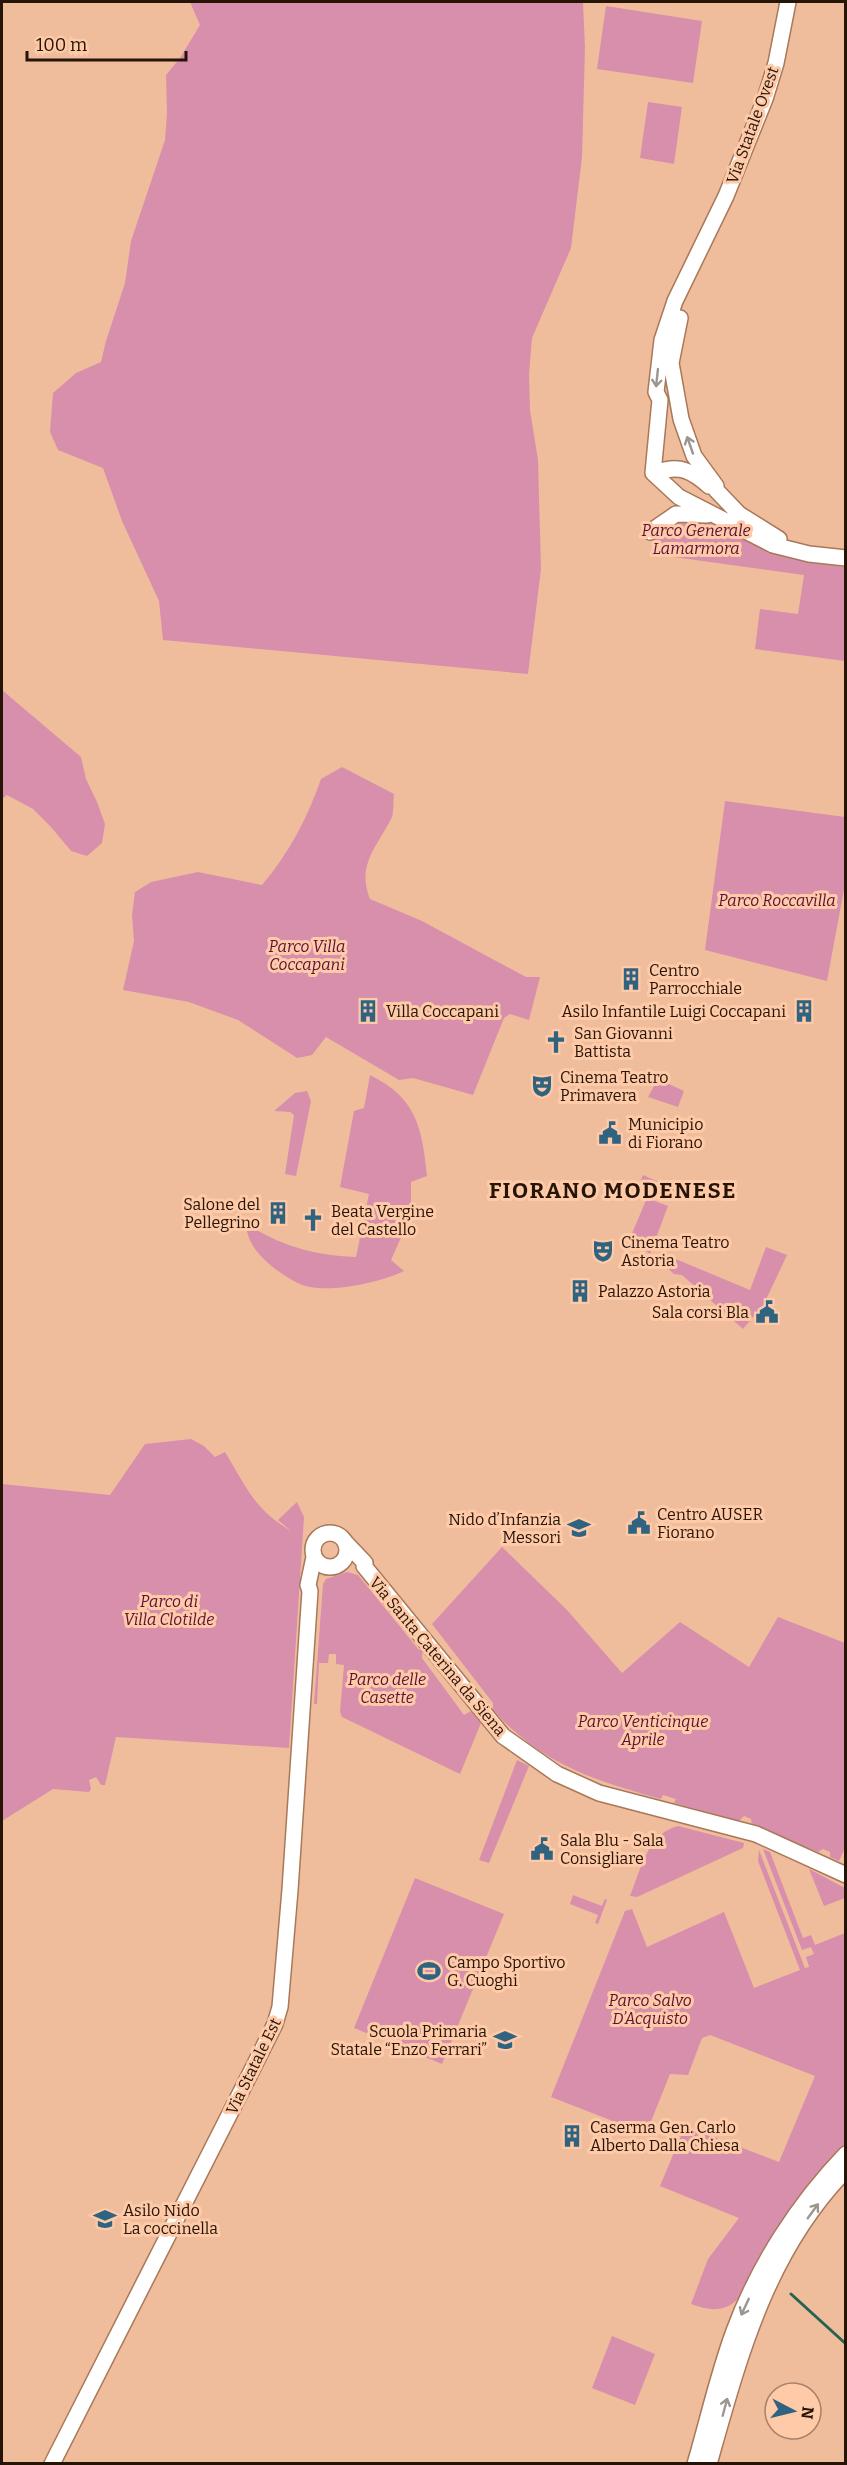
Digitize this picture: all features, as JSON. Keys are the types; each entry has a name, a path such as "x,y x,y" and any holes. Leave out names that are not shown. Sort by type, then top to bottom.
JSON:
{"street":[{"name":"Via Statale Ovest","path":"716,490 716,486 694,456 681,419 671,363 674,337 705,249 704,245 749,143 765,99 776,63 788,2"},
{"name":"Via Statale Ovest","path":"658,474 653,473 660,400 656,392 660,351 675,301 700,246 704,245"},
{"path":"785,546 777,537 739,514 716,490 712,490 693,473 678,469 658,474 679,497 710,515 773,545 785,546 809,554 846,558"},
{"path":"650,532 676,514 710,515"},
{"name":"Via Statale Est","path":"52,2463 253,2068 279,2010 291,1882 312,1588 308,1585 319,1562 312,1549 314,1540 322,1533 338,1534 346,1544"},
{"path":"319,1562 332,1567 344,1560 346,1544"},
{"name":"Via Santa Caterina da Siena","path":"346,1544 365,1563 364,1566 503,1736 557,1774 599,1793 756,1834 846,1875"},
{"name":"Via Santa Caterina da Siena","path":"344,1560 360,1567 364,1566"},
{"path":"695,2463 734,2331 760,2276 801,2206 846,2154"},
{"path":"709,2463 746,2337 768,2283 811,2213 846,2170"}],"green space":[{"path":"190,2 583,2 585,47 582,157 571,248 532,338 529,374 530,410 538,460 541,569 528,674 163,640 159,601 122,521 103,468 58,450 50,432 53,393 76,373 101,362 125,283 131,241 165,140 166,75 180,58 200,25"},
{"path":"606,6 702,21 693,83 597,69"},
{"path":"648,102 682,107 674,164 640,158"},
{"name":"Parco Generale Lamarmora","path":"680,517 704,519 771,552 810,562 845,567 845,661 755,649 760,609 798,614 804,575 652,554 653,536"},
{"path":"2,690 81,757 86,779 105,824 102,843 87,856 71,851 33,809 7,795 2,799"},
{"name":"Parco Villa Coccapani","path":"342,767 394,794 392,817 367,865 366,887 370,899 422,921 526,977 540,977 529,1020 510,1014 504,1018 473,1095 413,1078 399,1080 326,1037 312,1055 297,1058 238,1020 189,1002 123,990 134,941 132,915 135,892 151,882 198,872 262,885 281,861 296,835 321,779"},
{"name":"Parco Roccavilla","path":"725,801 845,817 845,884 827,981 705,950"},
{"path":"370,1075 386,1084 407,1104 414,1116 423,1143 427,1176 411,1182 411,1215 391,1260 404,1271 383,1279 345,1287 321,1288 303,1285 286,1276 262,1257 251,1242 244,1222 270,1237 297,1248 356,1257 369,1194 340,1187 354,1111 364,1108"},
{"path":"658,1079 684,1091 678,1107 648,1097"},
{"path":"307,1091 311,1101 296,1176 285,1174 294,1115 290,1112 274,1111 295,1093"},
{"path":"643,1175 680,1191 673,1200 637,1189"},
{"path":"647,1198 668,1206 650,1254 630,1238"},
{"path":"766,1247 787,1255 764,1304 743,1329 682,1275 674,1274 664,1265 666,1255 750,1290"},
{"name":"Parco di Villa Clotilde","path":"191,1439 204,1446 215,1457 225,1452 252,1497 278,1523 291,1531 278,1520 297,1502 304,1517 289,1748 116,1737 105,1785 101,1785 96,1777 89,1780 91,1789 89,1792 53,1789 2,1821 2,1484 110,1495 145,1444"},
{"name":"Parco Venticinque Aprile","path":"502,1547 567,1610 622,1673 680,1622 749,1667 778,1617 845,1643 846,1846 839,1861 830,1857 830,1852 823,1849 818,1852 752,1825 751,1819 744,1816 739,1821 674,1803 676,1799 663,1795 661,1799 591,1777 549,1757 511,1728 493,1710 493,1703 432,1624"},
{"name":"Parco delle Casette","path":"347,1572 358,1575 419,1650 423,1647 422,1658 464,1715 471,1711 481,1723 460,1774 342,1717 340,1712 344,1665 336,1664 336,1654 329,1654 328,1663 319,1663 317,1704 314,1704 323,1584 326,1579"},
{"path":"517,1760 529,1766 489,1863 479,1860"},
{"path":"678,1826 744,1843 743,1848 637,1897 630,1896 646,1854 652,1845 667,1830"},
{"name":"Parco Salvo D’Acquisto","path":"763,1849 770,1852 803,1938 811,1935 815,1945 845,1933 845,2146 825,2169 741,2296 724,2308 711,2309 691,2304 708,2259 739,2218 660,2186 685,2126 779,2162 815,2076 710,2035 702,2038 688,2075 670,2074 646,2134 551,2097 625,1911 632,1909 647,1947 724,1912 754,1988 800,1970 758,1861 759,1850 805,1968 809,1967 806,1957 814,1954 811,1947 802,1950"},
{"path":"809,1869 845,1888 845,1898 824,1906"},
{"name":"Campo Sportivo G. Cuoghi","path":"415,1878 504,1914 442,2064 354,2028"},
{"path":"573,1895 602,1906 605,1899 607,1900 598,1924 595,1923 598,1915 570,1904"},
{"path":"612,2336 655,2354 635,2405 592,2388"}],"waterway":[{"path":"791,2294 846,2344"}],"place":[{"name":"Centro Parrocchiale","path":"631,979"},
{"name":"Villa Coccapani","path":"368,1011"},
{"name":"Asilo Infantile Luigi Coccapani","path":"804,1011"},
{"name":"San Giovanni Battista","path":"556,1042"},
{"name":"Cinema Teatro Primavera","path":"542,1086"},
{"name":"Municipio di Fiorano","path":"610,1133"},
{"name":"Salone del Pellegrino","path":"278,1213"},
{"name":"Beata Vergine del Castello","path":"313,1220"},
{"name":"Cinema Teatro Astoria","path":"603,1251"},
{"name":"Palazzo Astoria","path":"580,1291"},
{"name":"Sala corsi Bla","path":"767,1312"},
{"name":"Centro AUSER Fiorano","path":"639,1523"},
{"name":"Nido d’Infanzia Messori","path":"579,1528"},
{"name":"Sala Blu - Sala Consigliare","path":"542,1849"},
{"name":"Campo Sportivo G. Cuoghi","path":"429,1971"},
{"name":"Scuola Primaria Statale “Enzo Ferrari”","path":"505,2040"},
{"name":"Caserma Gen. Carlo Alberto Dalla Chiesa","path":"572,2136"},
{"name":"Asilo Nido La coccinella","path":"105,2219"}],"district":[{"name":"FIORANO MODENESE","path":"613,1190"}]}
